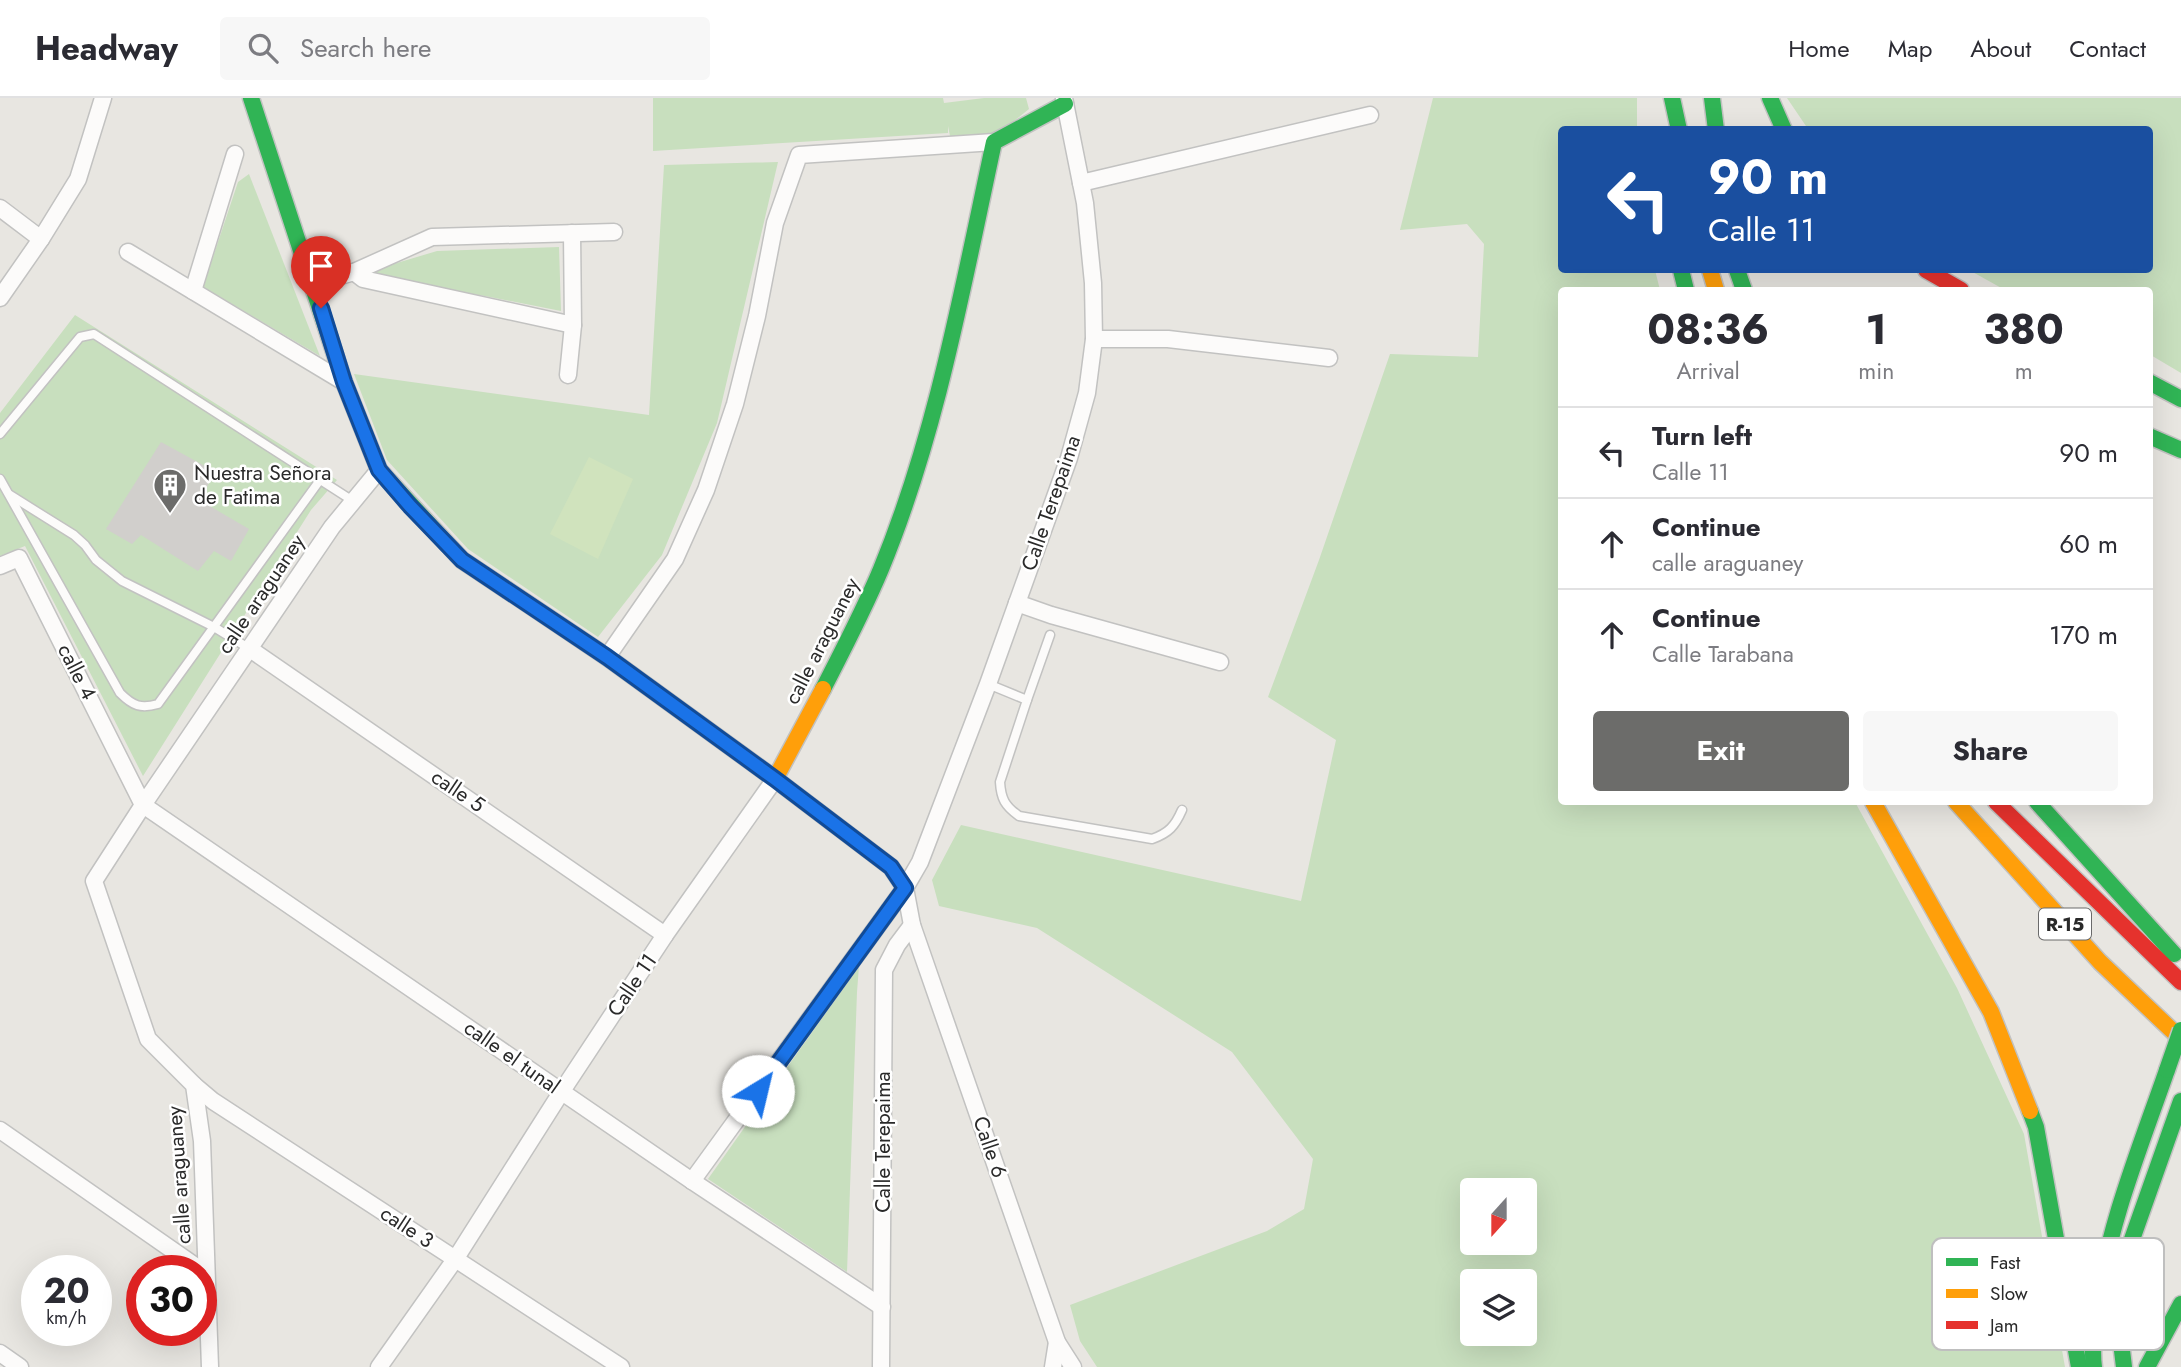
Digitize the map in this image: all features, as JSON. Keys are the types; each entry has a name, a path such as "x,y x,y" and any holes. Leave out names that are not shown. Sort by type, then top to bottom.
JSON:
{"main road":[{"path":"251,98 344,382 379,470 462,560 607,657 775,779"},
{"path":"1666,98 1668,126"},
{"path":"1672,98 1678,126"},
{"path":"1712,98 1716,126"},
{"path":"1770,98 1782,126"},
{"path":"994,142 1068,100"},
{"name":"calle araguaney","path":"775,779 845,646 881,569 917,468 961,294 994,142"},
{"path":"1931,273 1956,287"},
{"path":"2153,384 2181,399"},
{"path":"2153,438 2181,450"},
{"path":"1875,805 1991,1012 2036,1127 2056,1238"},
{"name":"R-15","path":"1959,805 2100,962 2181,1039"},
{"name":"R-15","path":"1999,805 2181,982"},
{"path":"2041,805 2181,962"},
{"path":"2110,1238 2181,1030"},
{"path":"2132,1238 2181,1101"},
{"path":"2164,1336 2181,1304"},
{"path":"2147,1367 2156,1350"}],"street":[{"path":"0,298 78,179 103,98"},
{"name":"Calle Terepaima","path":"692,1181 905,888 919,862 988,684 1069,458 1087,393 1094,340 1093,283 1068,100"},
{"path":"1081,183 1370,115"},
{"path":"607,657 675,559 706,490 735,404 757,316 775,223 799,155 994,142"},
{"path":"193,291 235,154"},
{"path":"0,208 41,239"},
{"path":"313,284 354,272 432,237 614,232"},
{"path":"568,375 573,325 572,233"},
{"path":"128,252 344,382"},
{"path":"354,272 363,278 573,325"},
{"path":"1094,340 1168,339 1329,358"},
{"name":"calle araguaney","path":"203,1255 202,1141 194,1085 148,1039 94,881 332,527 379,470"},
{"name":"calle 4","path":"0,566 19,558 143,805"},
{"path":"1017,603 1220,662"},
{"name":"calle 5","path":"250,649 665,935"},
{"path":"775,779 891,867 905,888 912,925"},
{"name":"Calle 11","path":"379,1367 456,1258 665,935 775,779"},
{"name":"calle el tunal","path":"143,805 692,1181 882,1307"},
{"name":"Calle Terepaima","path":"881,1367 884,970 897,945 912,925"},
{"name":"Calle 6","path":"912,925 1058,1342 1073,1367"},
{"name":"calle 3","path":"194,1085 213,1101 621,1367"},
{"path":"0,1130 179,1255"},
{"path":"1053,1367 1058,1342"},
{"name":"calle araguaney","path":"208,1346 210,1367"},
{"path":"0,1353 20,1367"}],"lane":[{"path":"0,434 80,337 94,334 353,501"},
{"path":"0,480 120,693 130,703 144,708 158,704 320,480"},
{"path":"8,494 74,535 107,571 122,581 214,626 250,649"},
{"path":"1050,635 1000,782 1001,796 1007,807 1019,816 1152,839 1164,835 1175,825 1182,810"},
{"path":"988,684 1027,700"}],"green space":[{"path":"653,98 943,98 944,103 984,98 1026,98 1029,109 993,138 951,141 948,126 948,133 653,151"},
{"path":"1433,98 1637,98 1637,126 1558,126 1558,273 1656,273 1659,287 1558,287 1558,805 1857,805 1957,988 2024,1134 2042,1238 1932,1238 1932,1350 2062,1350 2065,1367 1097,1367 1080,1341 1070,1305 1267,1231 1304,1209 1313,1159 1232,1052 1037,928 939,906 932,880 961,825 1301,901 1336,740 1268,697 1319,560 1390,354 1478,357 1484,244 1467,224 1400,230"},
{"path":"1787,98 2181,98 2181,373 2153,356 2153,287 2000,287 1974,273 2153,273 2153,126 1806,126"},
{"path":"778,162 717,423 662,555 598,637 468,549 387,460 354,374 649,415 664,165"},
{"path":"249,174 320,356 203,287 238,182"},
{"path":"559,247 561,311 369,278 370,271 437,251"},
{"path":"75,315 337,480 311,510 143,776 25,546 0,556 0,413"},
{"path":"589,457 633,479 598,559 550,534"},
{"path":"859,966 857,992 847,1272 708,1179"}],"building":[{"name":"Nuestra Señora de Fatima","path":"161,442 214,471 201,501 249,529 231,561 214,551 198,571 141,535 132,544 106,529"}],"traffic: fast":[{"path":"251,98 344,382 379,470 462,560 507,590"},
{"path":"1672,98 1678,126"},
{"path":"1712,98 1716,126"},
{"path":"1770,98 1782,126"},
{"path":"823,689 881,569 918,465 947,358 994,142 1065,104"},
{"path":"1682,273 1685,287"},
{"path":"1738,273 1743,287"},
{"path":"2153,384 2181,399"},
{"path":"2153,438 2181,450"},
{"path":"2040,805 2174,954"},
{"path":"2167,1070 2181,1030"},
{"path":"2111,1238 2126,1187 2167,1070"},
{"path":"2132,1238 2181,1101"},
{"path":"2030,1111 2036,1127 2056,1238"},
{"path":"2164,1336 2181,1304"},
{"path":"2076,1350 2079,1367"},
{"path":"2093,1350 2094,1367"},
{"path":"2122,1350 2124,1367"},
{"path":"2147,1367 2156,1350"}],"traffic: slow":[{"path":"1711,273 1715,287"},
{"path":"507,590 607,657 775,779 823,689"},
{"path":"1875,805 1991,1012 2030,1111"},
{"path":"1959,805 2100,962 2181,1039"}],"traffic: jam":[{"path":"1931,273 1956,287"},
{"path":"1999,805 2181,982"}],"place":[{"name":"Nuestra Señora de Fatima","path":"170,515"}],"route":[{"path":"321,308 344,382 379,470 462,560 607,657 775,779 891,867 905,888 758,1091"}]}
